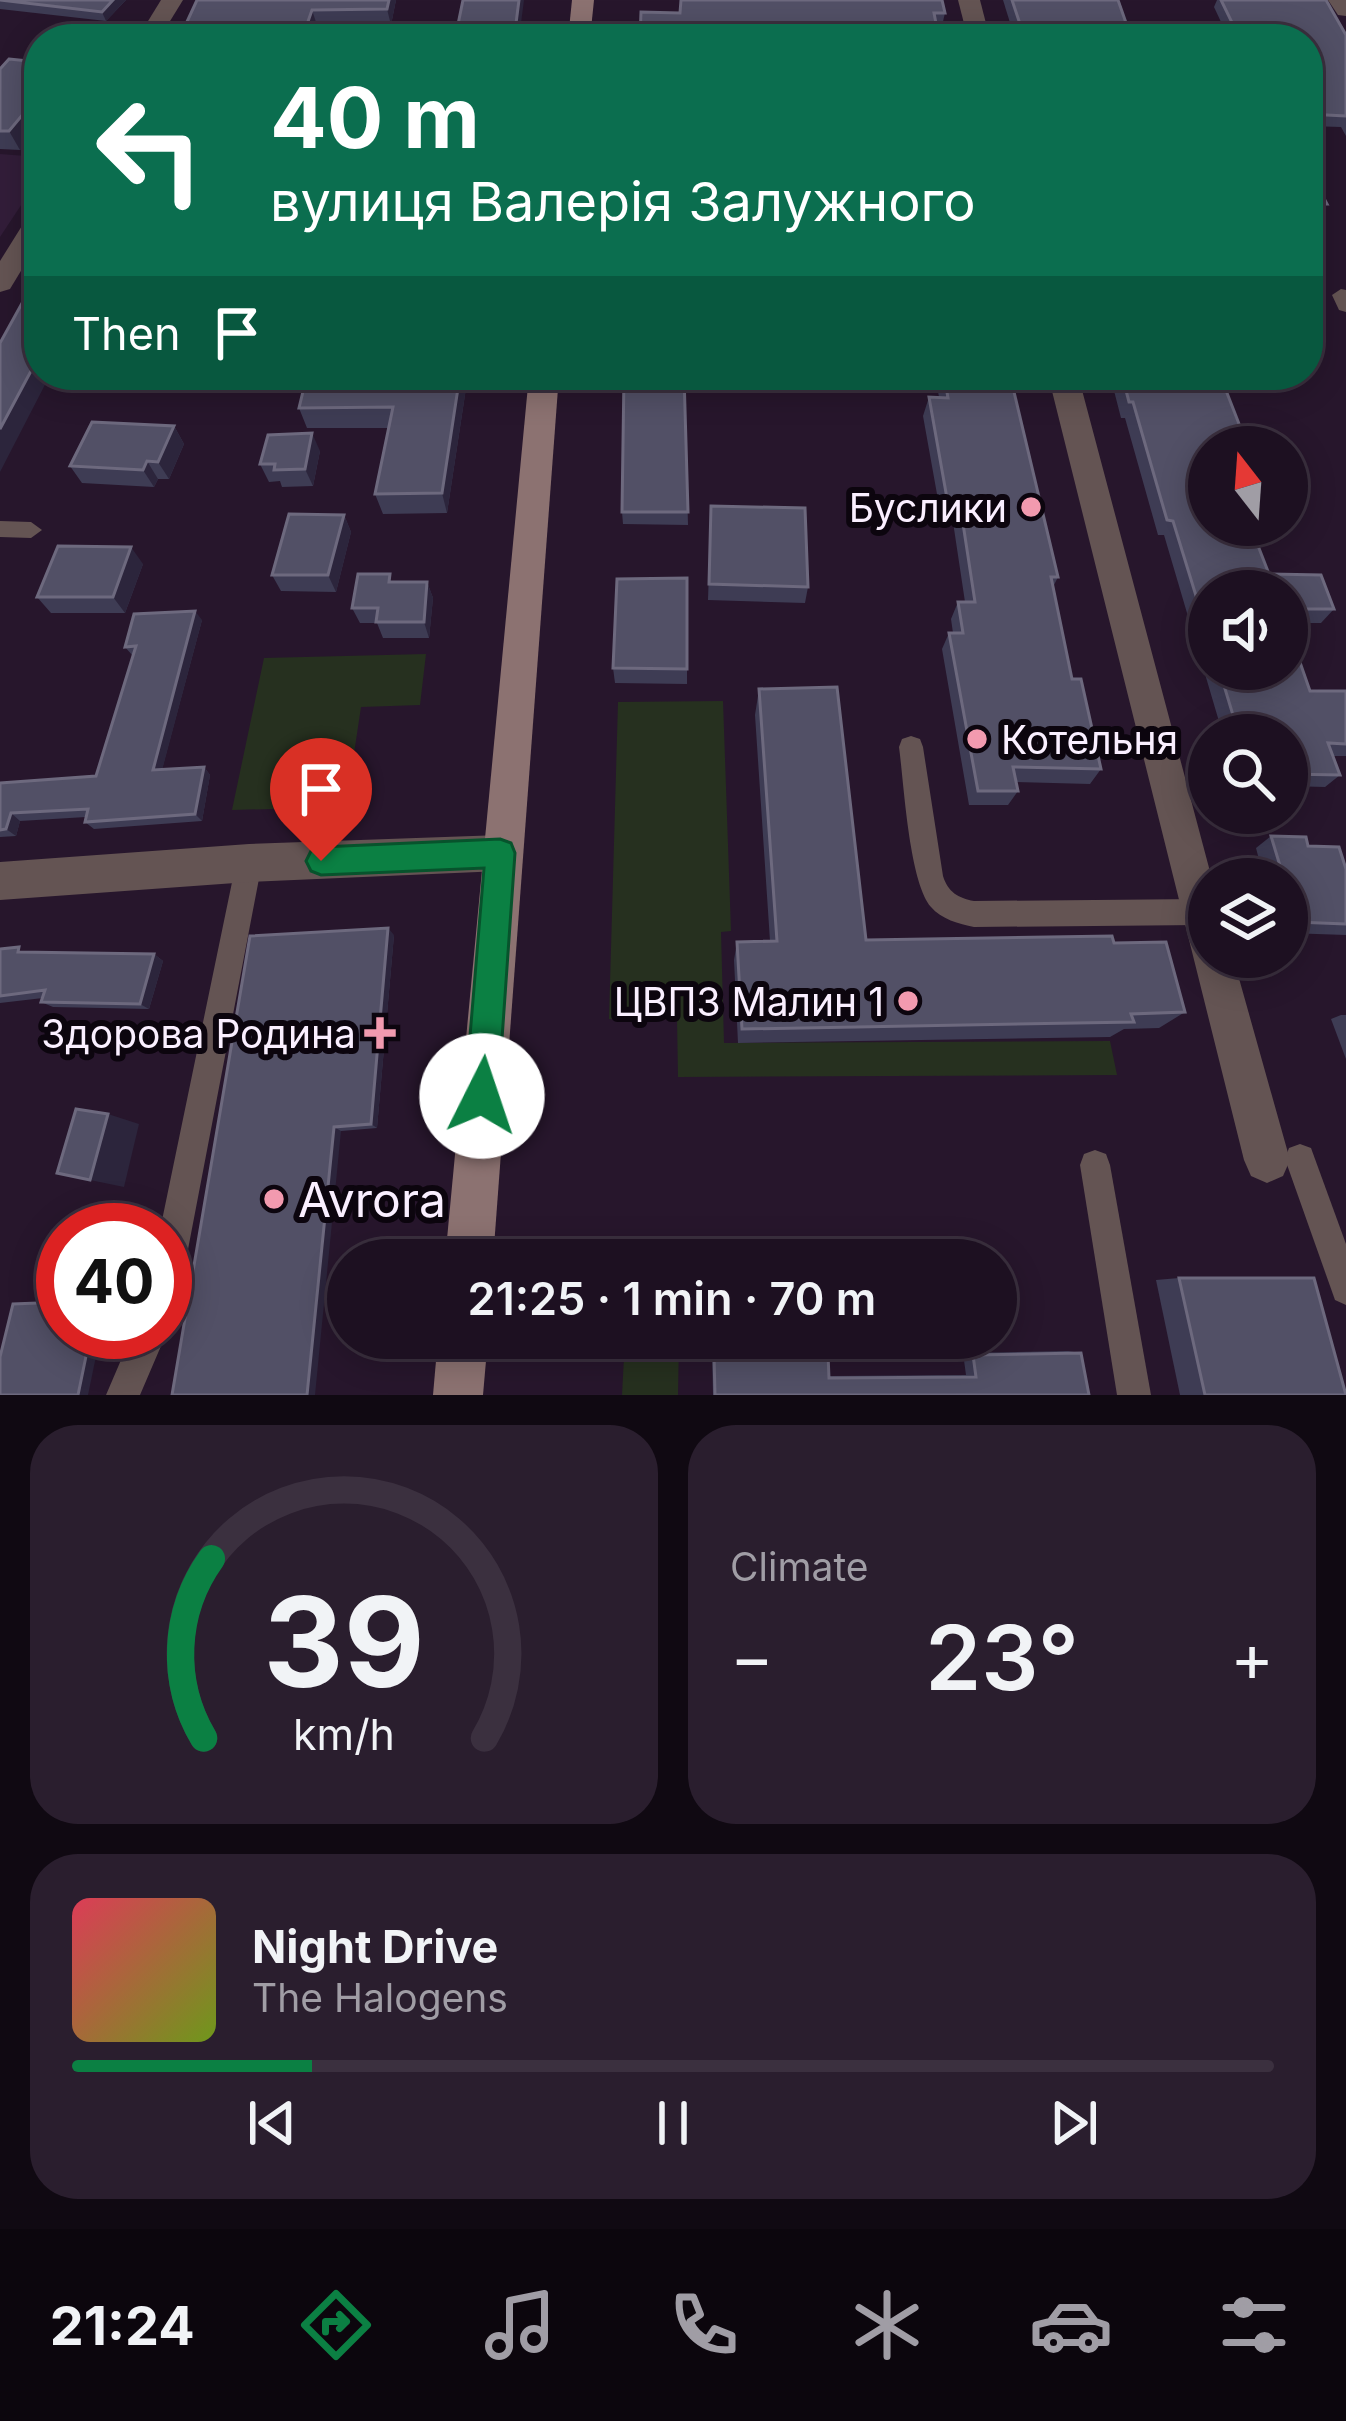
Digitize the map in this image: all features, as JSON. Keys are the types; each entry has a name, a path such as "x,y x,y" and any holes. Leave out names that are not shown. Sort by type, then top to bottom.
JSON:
{"street":[{"path":"1340,0 1346,10"},
{"path":"0,283 24,244"},
{"path":"471,1239 543,390"},
{"path":"1067,390 1188,865"},
{"path":"0,881 249,863 500,853"},
{"path":"1219,978 1284,1160"},
{"path":"458,1395 461,1359"}],"lane":[{"path":"0,529 31,530"},
{"path":"911,747 930,876 936,896 952,910 1188,927"},
{"path":"181,1203 249,863"},
{"path":"1284,1160 1346,1289"},
{"path":"1095,1165 1134,1395"},
{"path":"123,1395 138,1359"}],"shaded area":[{"path":"0,154 24,156 24,201 0,237"}],"green space":[{"path":"426,654 420,705 361,707 346,807 232,810 264,658"},
{"path":"723,701 731,931 721,932 724,1043 1110,1041 1117,1075 678,1077 677,1018 609,1019 618,702"},
{"path":"624,1359 679,1359 678,1395 622,1395"}],"building":[{"path":"0,0 113,0 102,12"},
{"path":"197,0 389,0 387,9 312,10 307,24 186,24"},
{"path":"463,0 519,0 516,24 458,24"},
{"path":"681,0 942,0 945,13 934,13 936,24 641,24 641,12 680,13"},
{"path":"1012,0 1118,0 1126,24 1020,24"},
{"path":"1221,0 1326,0 1346,35 1346,116 1323,115 1323,24 1233,24"},
{"path":"9,59 24,60 24,113 9,131 0,131 0,69"},
{"path":"24,300 24,384 0,429 0,343"},
{"path":"303,390 458,390 442,493 375,494 393,407 299,408"},
{"path":"624,390 684,390 688,512 622,512"},
{"path":"947,390 1014,390 1058,577 1051,577 1072,679 1081,679 1101,769 1013,767 1018,791 978,791 949,633 963,633 958,602 975,602 960,504 948,504 929,397 948,398"},
{"path":"1126,390 1226,390 1240,426 1188,426 1188,546 1258,546 1267,570 1188,570 1173,521 1167,520"},
{"path":"92,422 174,426 158,462 147,461 143,470 70,466"},
{"path":"312,433 305,469 274,470 275,464 260,464 268,435"},
{"path":"711,506 805,508 808,587 709,584"},
{"path":"289,514 344,515 328,575 272,575"},
{"path":"58,546 131,547 113,597 37,597"},
{"path":"358,574 390,574 389,582 427,582 424,622 376,622 378,608 352,608"},
{"path":"1308,575 1321,575 1334,609 1308,609"},
{"path":"687,578 687,669 613,668 617,579"},
{"path":"195,611 153,770 204,767 195,814 85,822 88,809 11,813 6,829 0,830 0,783 96,776 136,646 125,647 134,614"},
{"path":"1308,685 1310,691 1346,691 1346,744 1328,743 1340,775 1308,774 1308,714 1233,714 1225,690 1308,690"},
{"path":"837,687 866,940 1112,936 1114,943 1166,942 1185,1012 1131,1014 1134,1022 742,1029 737,942 777,941 759,689"},
{"path":"1271,836 1306,837 1308,846 1339,847 1346,869 1346,924 1308,922 1308,858 1278,858"},
{"path":"388,928 371,1124 334,1127 307,1395 172,1395 178,1359 192,1359 192,1277 250,936"},
{"path":"19,947 18,952 154,954 140,1004 41,1002 45,990 0,996 0,949"},
{"path":"76,1109 108,1114 90,1180 57,1173"},
{"path":"1179,1278 1314,1278 1346,1395 1205,1395"},
{"path":"36,1303 36,1359 85,1359 78,1395 0,1395 0,1357 13,1304"},
{"path":"1081,1353 1089,1395 715,1395 714,1359 828,1359 829,1378 976,1377 974,1359 1017,1359 1017,1354"}],"place":[{"name":"Буслики","path":"1031,507"},
{"name":"Котельня","path":"977,739"},
{"name":"ЦВПЗ Малин 1","path":"908,1001"},
{"name":"Здорова Родина","path":"380,1033"},
{"name":"Avrora","path":"274,1199"}],"route":[{"path":"321,861 500,853 482,1096"}]}
